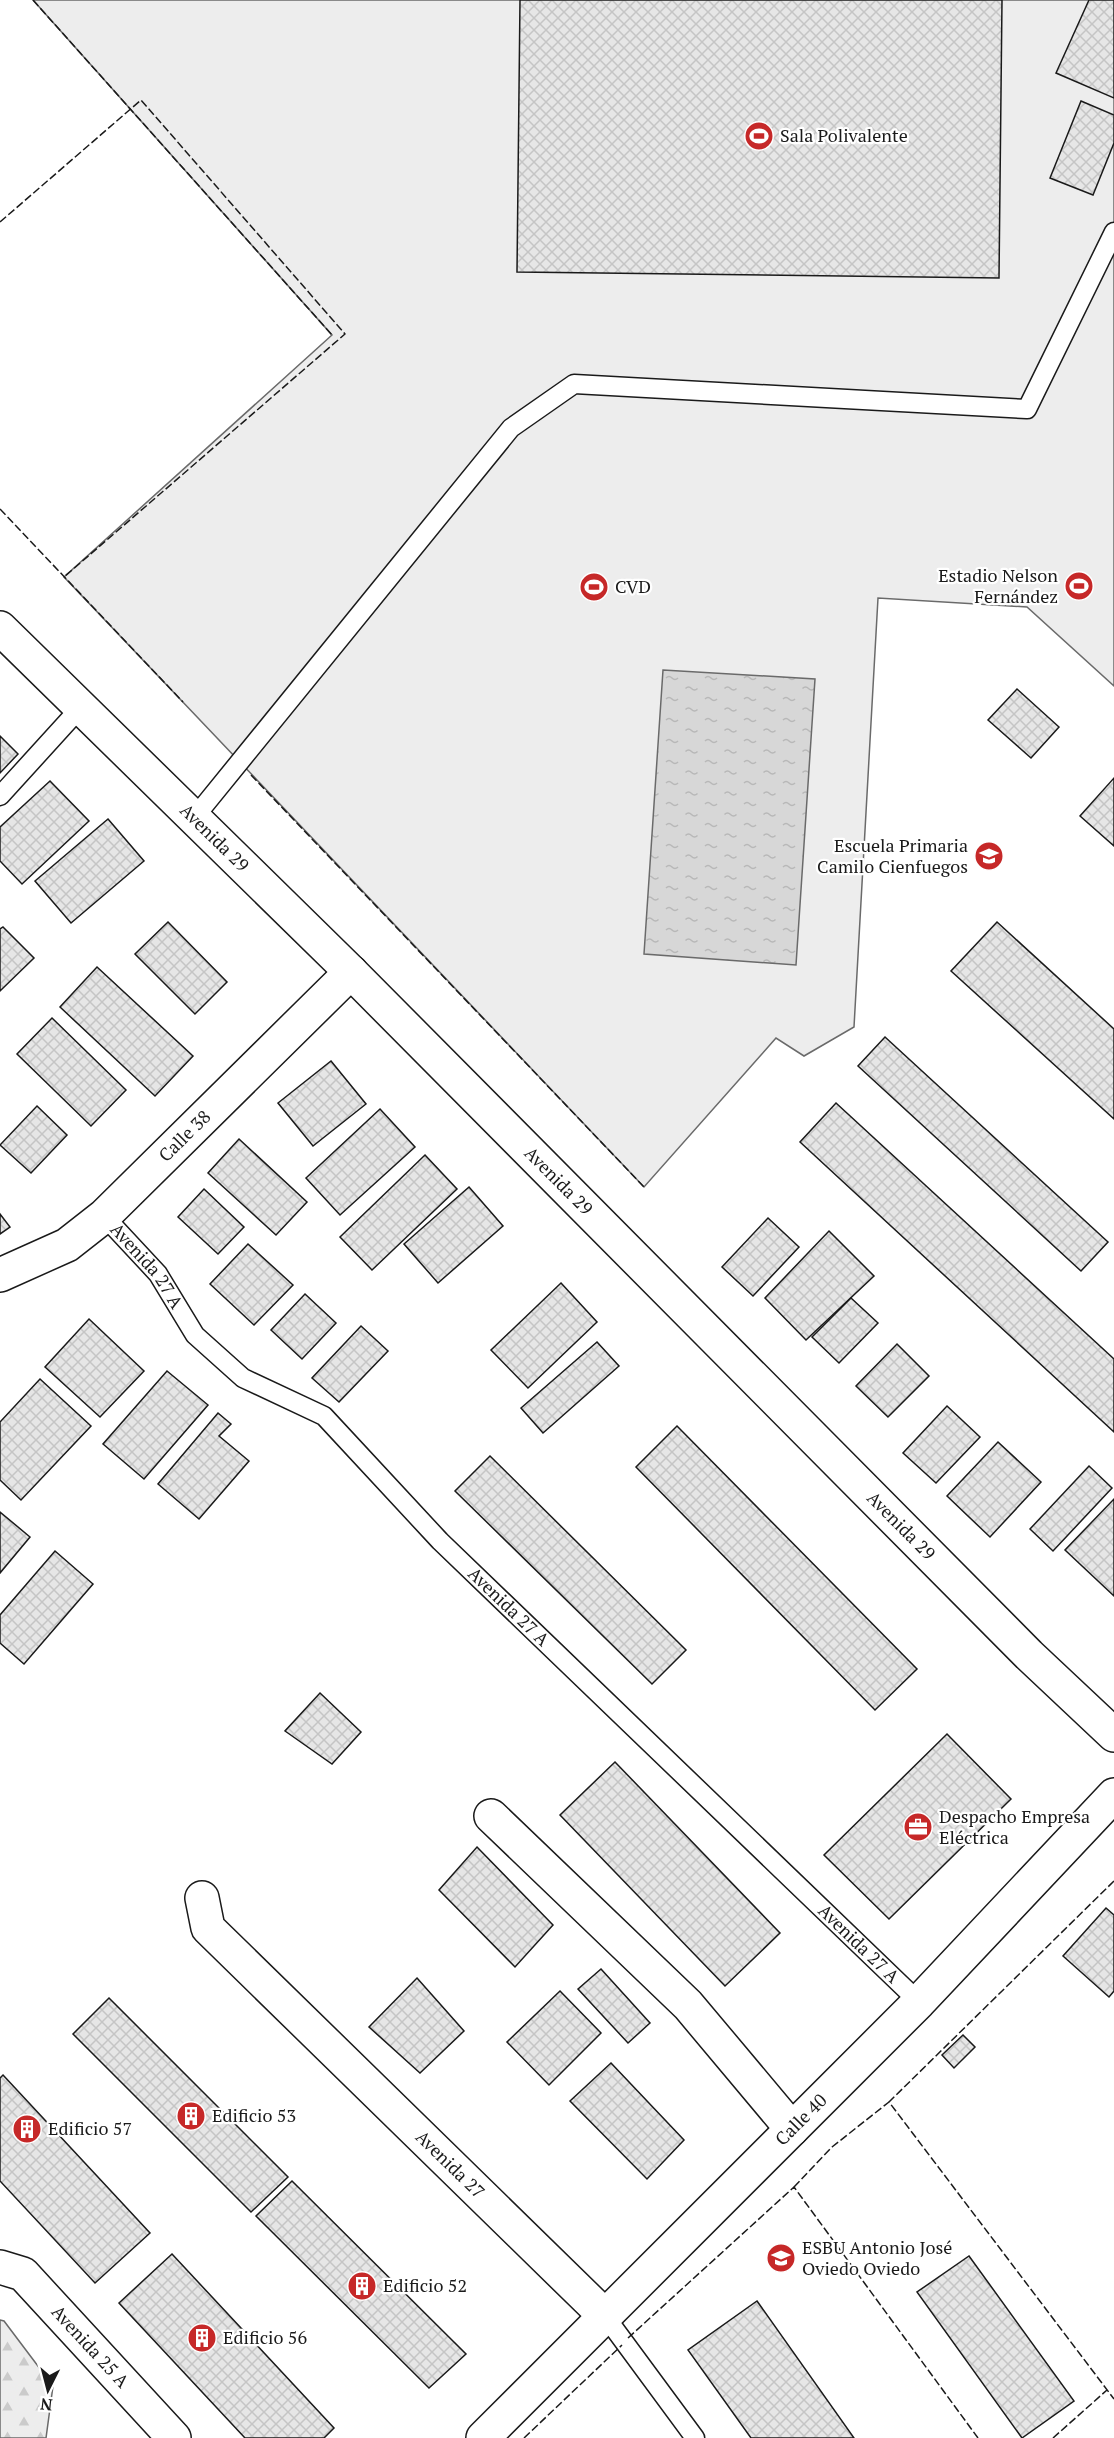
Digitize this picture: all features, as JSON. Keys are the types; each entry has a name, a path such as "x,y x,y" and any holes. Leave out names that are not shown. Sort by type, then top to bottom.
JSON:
{"street":[{"name":"Avenida 29","path":"0,628 351,972 1029,1655 1114,1736"},
{"name":"Calle 38","path":"0,1275 67,1245 104,1216 351,972"},
{"name":"Calle 40","path":"483,2438 919,2002 1114,1795"},
{"path":"491,1816 687,2005 792,2129"},
{"name":"Avenida 27","path":"202,1898 208,1928 605,2316"},
{"name":"Avenida 25 A","path":"0,2267 23,2274 174,2438"}],"lane":[{"path":"194,818 511,428 574,384 1027,409 1114,232"},
{"path":"0,795 80,708"},
{"name":"Avenida 27 A","path":"104,1216 158,1274 195,1335 243,1378 324,1416 440,1541 919,2002"},
{"name":"Avenida 27","path":"605,2316 695,2438"}],"green space":[{"name":"CVD","path":"33,0 1114,0 1114,686 1027,607 878,598 854,1027 804,1056 776,1038 644,1187 64,577 332,335"},
{"path":"0,2320 4,2321 53,2386 46,2438 0,2438"}],"water":[{"path":"663,670 815,679 796,965 644,954"}],"building":[{"name":"Sala Polivalente","path":"520,0 1002,0 999,278 517,272"},
{"path":"1089,0 1114,0 1114,98 1056,73"},
{"path":"1081,101 1114,115 1114,143 1093,195 1050,178"},
{"path":"1017,689 1059,727 1031,758 988,720"},
{"path":"0,736 18,754 0,773"},
{"path":"1114,778 1114,846 1080,816"},
{"path":"50,781 89,821 22,884 0,861 0,827"},
{"path":"108,819 144,861 71,923 35,881"},
{"path":"168,922 227,982 195,1014 135,954"},
{"path":"997,922 1114,1029 1114,1119 951,971"},
{"path":"3,927 34,958 0,991 0,929"},
{"path":"97,967 193,1056 155,1096 60,1007"},
{"path":"52,1018 126,1090 91,1126 17,1054"},
{"path":"885,1037 1108,1242 1081,1271 858,1066"},
{"path":"331,1061 366,1104 313,1146 278,1103"},
{"path":"836,1103 1114,1359 1114,1432 800,1142"},
{"path":"37,1106 67,1135 31,1173 0,1145"},
{"path":"380,1109 415,1147 340,1215 306,1178"},
{"path":"239,1139 307,1202 276,1235 208,1173"},
{"path":"425,1155 457,1189 372,1270 340,1237"},
{"path":"469,1187 503,1226 438,1283 404,1244"},
{"path":"204,1189 244,1227 218,1254 178,1217"},
{"path":"0,1214 10,1227 0,1234"},
{"path":"768,1218 799,1247 753,1296 722,1267"},
{"path":"829,1231 874,1276 806,1340 765,1298"},
{"path":"248,1244 293,1285 254,1325 210,1284"},
{"path":"561,1283 597,1322 528,1388 491,1350"},
{"path":"305,1294 336,1323 302,1359 271,1330"},
{"path":"851,1298 878,1323 839,1363 812,1337"},
{"path":"89,1319 144,1371 100,1417 45,1367"},
{"path":"361,1326 388,1351 339,1402 312,1378"},
{"path":"597,1342 619,1366 543,1433 521,1408"},
{"path":"897,1344 929,1376 888,1417 856,1386"},
{"path":"167,1371 208,1405 144,1479 103,1444"},
{"path":"40,1379 91,1426 21,1500 0,1480 0,1422"},
{"path":"947,1406 980,1437 936,1483 903,1453"},
{"path":"218,1413 231,1424 219,1436 249,1461 199,1519 158,1484"},
{"path":"677,1426 917,1669 875,1710 636,1467"},
{"path":"998,1442 1041,1482 990,1537 947,1496"},
{"path":"490,1456 686,1650 652,1684 455,1491"},
{"path":"1089,1466 1112,1488 1053,1551 1030,1529"},
{"path":"1114,1499 1114,1596 1065,1550"},
{"path":"0,1512 30,1537 0,1573"},
{"path":"55,1551 93,1584 24,1664 0,1643 0,1615"},
{"path":"320,1693 361,1732 332,1764 285,1731"},
{"name":"Despacho Empresa Eléctrica","path":"947,1734 1011,1799 889,1919 824,1855"},
{"path":"615,1762 780,1933 725,1986 560,1815"},
{"path":"477,1847 553,1925 515,1967 439,1890"},
{"path":"1106,1908 1114,1915 1114,1991 1109,1997 1063,1956"},
{"path":"601,1969 650,2023 628,2043 578,1989"},
{"path":"417,1978 464,2031 420,2073 369,2027"},
{"path":"560,1991 601,2033 549,2085 507,2042"},
{"name":"Edificio 53","path":"109,1998 288,2177 251,2212 73,2034"},
{"path":"963,2035 975,2047 954,2068 942,2055"},
{"path":"611,2063 684,2140 647,2179 570,2101"},
{"name":"Edificio 57","path":"3,2075 150,2233 95,2283 0,2181 0,2078"},
{"name":"Edificio 52","path":"292,2181 466,2354 429,2388 256,2216"},
{"name":"Edificio 56","path":"172,2254 334,2428 324,2438 245,2438 119,2303"},
{"path":"969,2256 1074,2401 1022,2438 917,2292"},
{"path":"757,2301 854,2438 751,2438 688,2350"}],"fence":[{"path":"33,0 332,335"},
{"path":"0,222 141,100 345,334 64,577"},
{"path":"0,509 183,702"},
{"path":"251,775 644,1187"},
{"path":"1114,1881 889,2102 1114,2399"},
{"path":"794,2187 832,2147 889,2102"},
{"path":"628,2338 794,2187 978,2438"},
{"path":"524,2438 622,2345"},
{"path":"1053,2438 1107,2390"}],"place":[{"name":"Sala Polivalente","path":"759,136"},
{"name":"Estadio Nelson Fernández","path":"1079,586"},
{"name":"CVD","path":"594,587"},
{"name":"Escuela Primaria Camilo Cienfuegos","path":"989,856"},
{"name":"Despacho Empresa Eléctrica","path":"918,1827"},
{"name":"Edificio 53","path":"191,2116"},
{"name":"Edificio 57","path":"27,2129"},
{"name":"ESBU Antonio José Oviedo Oviedo","path":"781,2258"},
{"name":"Edificio 52","path":"362,2286"},
{"name":"Edificio 56","path":"202,2338"}]}
